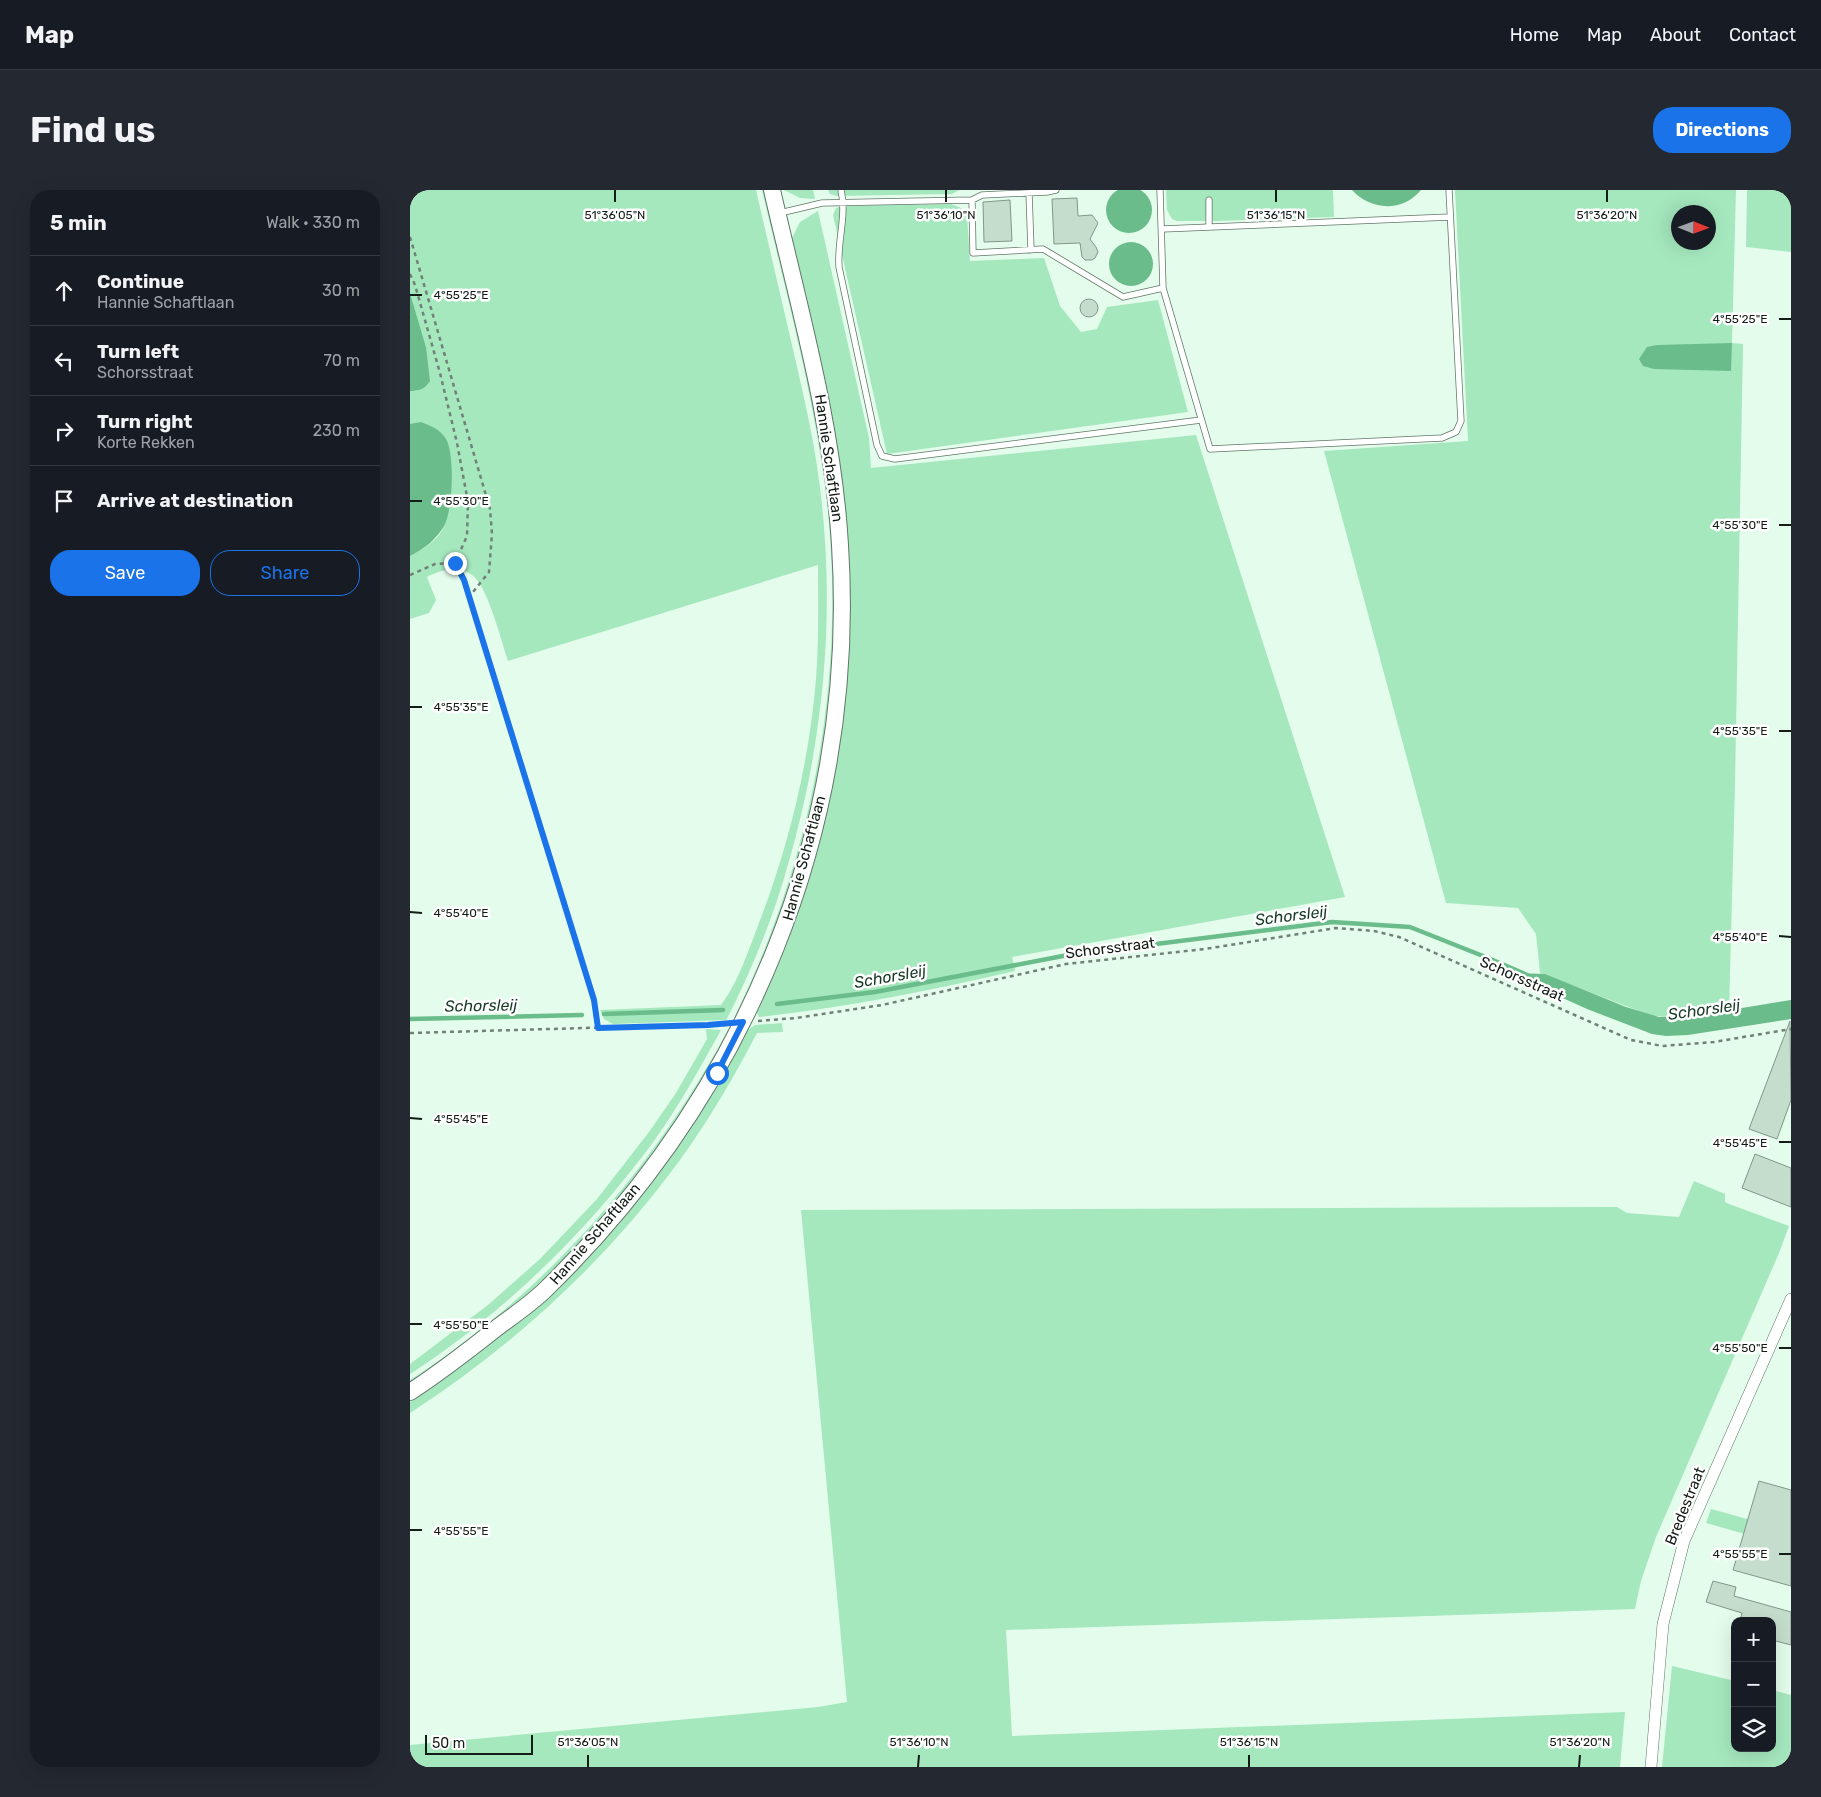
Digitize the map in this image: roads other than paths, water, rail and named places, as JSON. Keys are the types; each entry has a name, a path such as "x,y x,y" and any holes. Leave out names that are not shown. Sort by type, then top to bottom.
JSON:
{"main road":[{"name":"Hannie Schaftlaan","path":"410,1392 451,1364 544,1291 622,1207 679,1132 717,1073 736,1022 784,932 804,869 819,810 835,720 842,624 840,545 832,462 819,389 772,190"}],"street":[{"name":"Bredestraat","path":"1651,1767 1664,1624 1684,1541 1791,1298"}],"lane":[{"path":"841,190 844,202 844,217 838,252 839,267 877,445 882,456 895,459 1201,420"},
{"path":"777,213 822,203 972,200 982,193 1029,193 1056,190"},
{"path":"1160,190 1163,288 1210,449 1442,438 1456,432 1462,421 1449,190"},
{"path":"1029,193 1031,250"},
{"path":"972,200 973,253 1043,250 1124,297 1163,288"},
{"path":"1209,200 1209,227"},
{"path":"1162,229 1450,217"}],"waterway":[{"name":"Schorsleij","path":"777,1004 875,992 1068,955 1332,922 1410,927 1527,975"},
{"name":"Schorsleij","path":"604,1014 723,1010"},
{"name":"Schorsleij","path":"410,1019 582,1015"}]}
